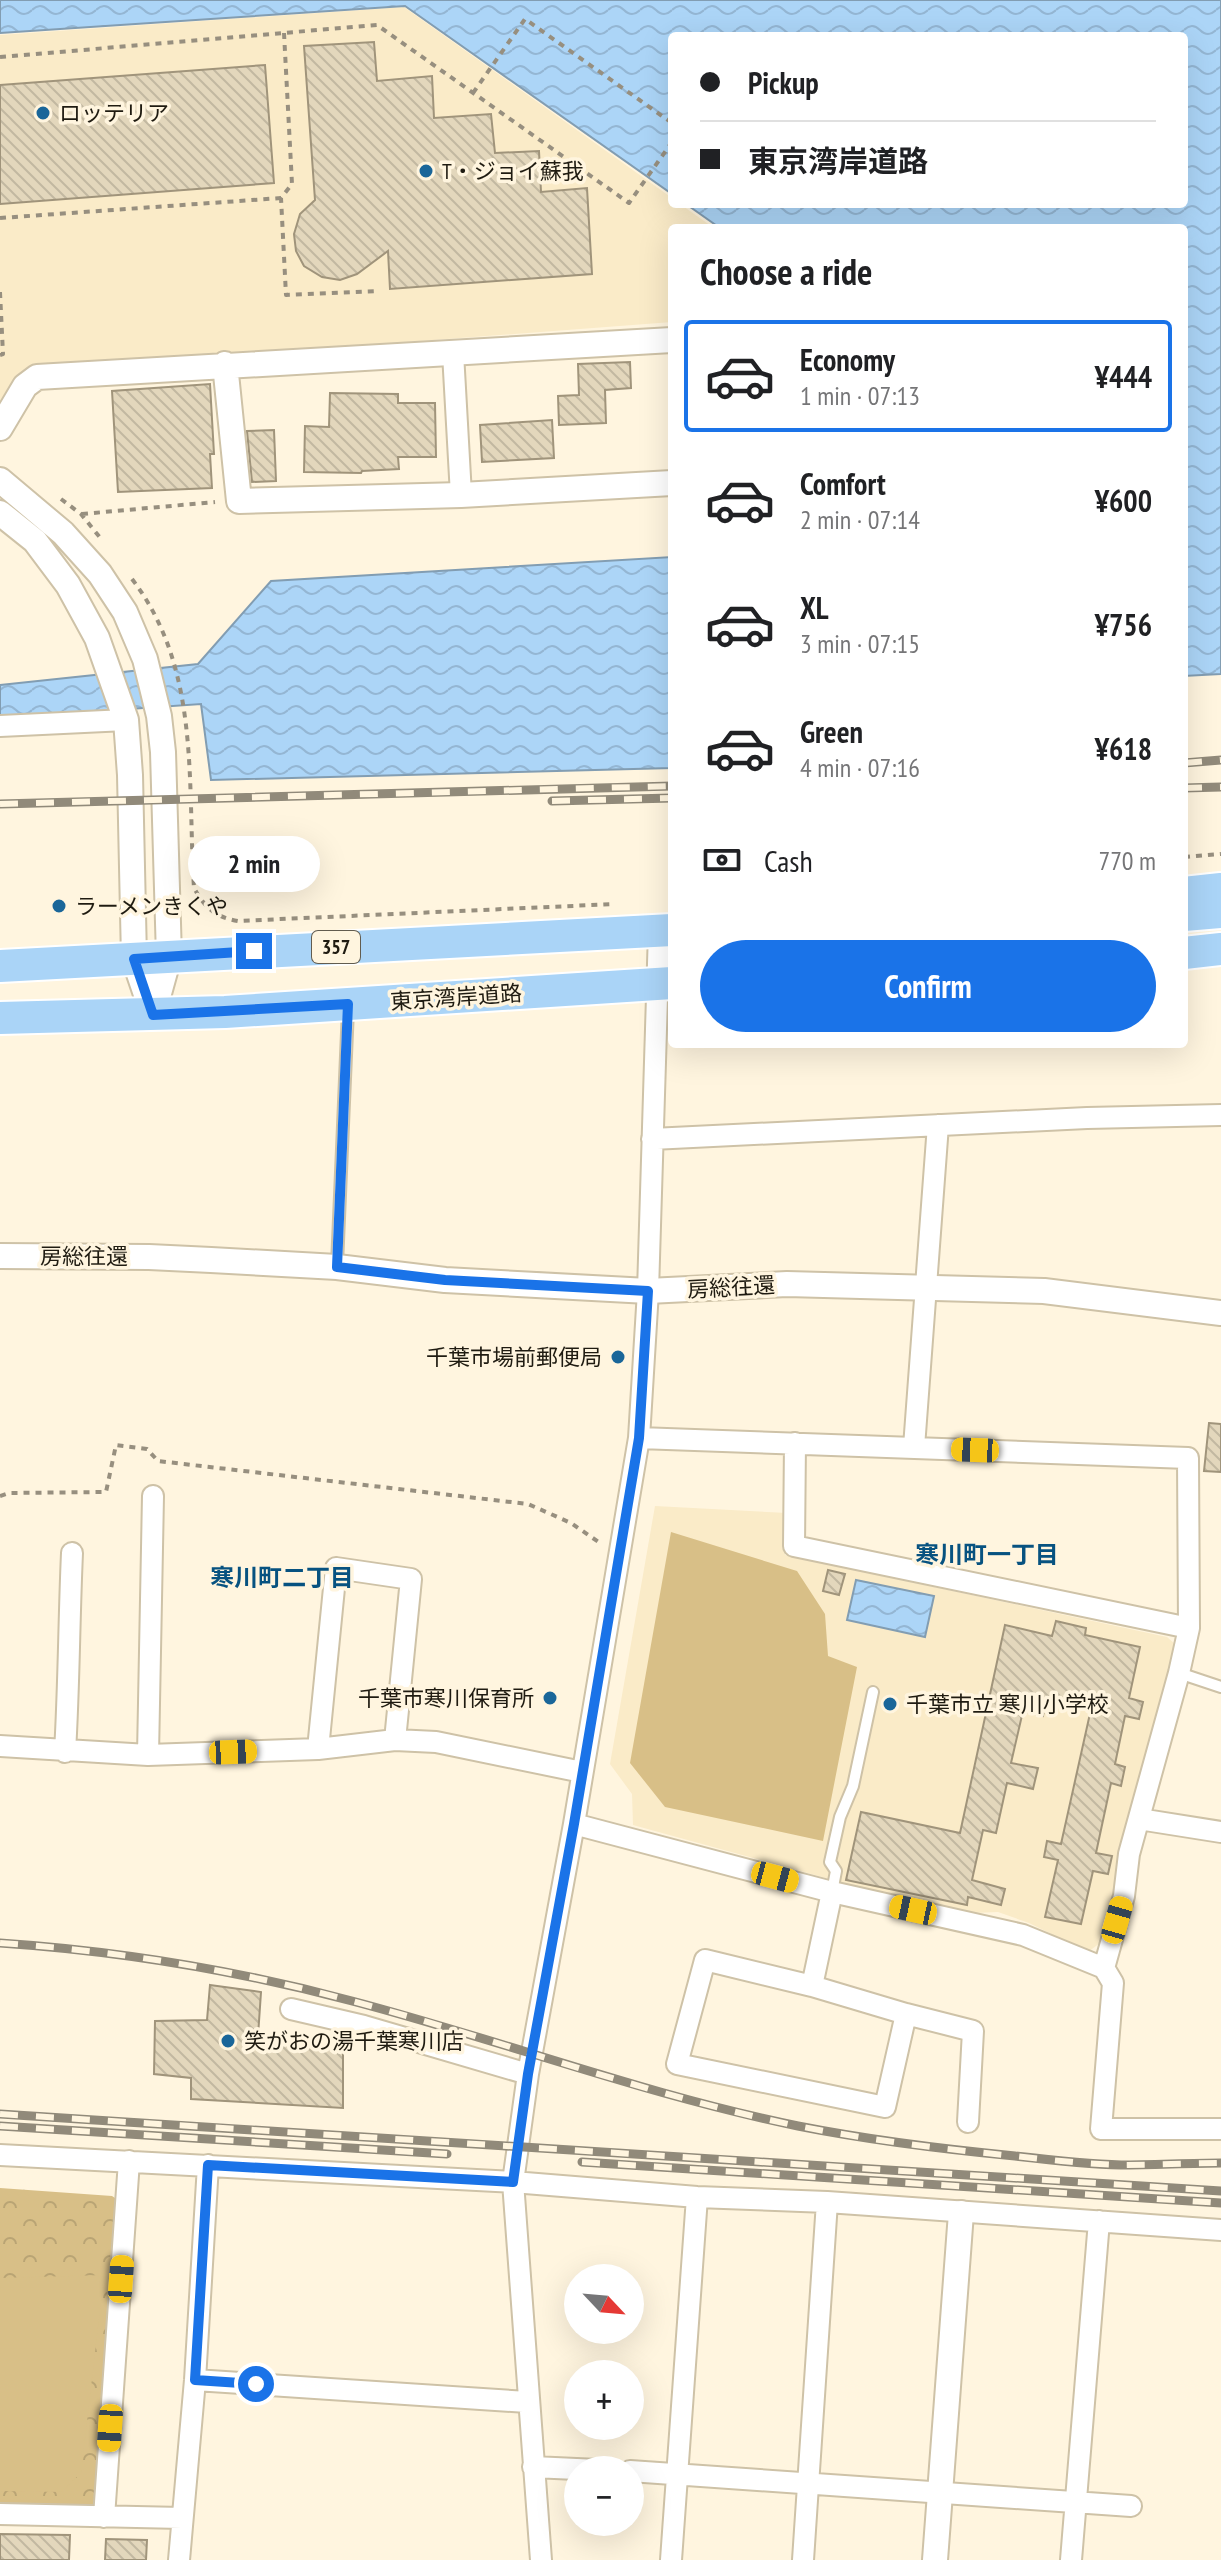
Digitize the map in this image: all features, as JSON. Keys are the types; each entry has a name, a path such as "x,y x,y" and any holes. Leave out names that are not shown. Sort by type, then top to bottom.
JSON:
{"highway":[{"path":"1188,893 1221,889"},
{"path":"1188,915 1221,912"},
{"name":"357","path":"0,966 169,957 668,915"},
{"path":"1188,953 1221,949"},
{"name":"東京湾岸道路","path":"0,1018 153,1015 665,984"}],"street":[{"path":"0,428 25,386 37,377 668,340"},
{"path":"453,353 461,495"},
{"path":"225,364 239,501 461,495 668,483"},
{"path":"0,480 63,533 100,574 125,612 145,659 159,716 163,752 169,957 153,1015"},
{"path":"0,513 35,541 53,563 97,638 126,720 134,959 153,1015"},
{"path":"0,726 126,720"},
{"path":"541,2560 513,2182 528,2074 639,1438 648,1291 652,1139 668,915"},
{"path":"652,1139 1087,1118 1221,1115"},
{"path":"914,1447 938,1125"},
{"name":"房総往還","path":"0,1256 149,1257 337,1267 445,1280 648,1291 787,1284 1044,1291 1221,1313"},
{"path":"639,1438 1188,1458 1189,1628 1129,1854 1124,1896 1104,1968"},
{"path":"795,1443 794,1546 1189,1628"},
{"path":"148,1755 153,1496"},
{"path":"65,1752 70,1681 72,1553"},
{"path":"318,1749 336,1568 411,1579 395,1740"},
{"path":"0,1746 148,1755 318,1749 395,1740 436,1742 582,1772"},
{"path":"1139,1819 1221,1832"},
{"path":"574,1824 832,1892 1023,1935 1104,1968 1113,1983 1101,2129 1221,2129"},
{"path":"812,1986 832,1892"},
{"path":"906,2014 885,2107 677,2064 705,1960 973,2031 968,2122"},
{"path":"291,2009 364,2026 528,2074"},
{"path":"0,2155 513,2182 697,2197 827,2202 1221,2230"},
{"path":"104,2517 129,2161"},
{"path":"179,2560 195,2380 208,2165"},
{"path":"671,2560 697,2197"},
{"path":"803,2560 827,2202"},
{"path":"935,2560 961,2213"},
{"path":"1071,2560 1099,2221"},
{"path":"195,2380 527,2402"},
{"path":"533,2467 564,2468"},
{"path":"644,2472 1131,2506"},
{"path":"0,2514 182,2518"}],"lane":[{"path":"337,1267 348,1004"},
{"path":"1179,1673 1221,1687"},
{"path":"832,1892 836,1871 830,1862 840,1817 853,1786 873,1692"}],"path":[{"path":"473,93 525,19 668,120"},
{"path":"0,57 377,25 629,203 668,148"},
{"path":"284,33 292,184 281,198 286,295 377,291"},
{"path":"0,218 281,198"},
{"path":"0,292 3,354 0,355"},
{"path":"81,514 215,502"},
{"path":"172,654 186,712 190,748 194,888 203,904 221,918 238,921 615,904"},
{"path":"1188,857 1221,854"},
{"path":"0,1496 23,1492 106,1492 116,1445 147,1449 158,1461 528,1504 571,1523 606,1547 617,1563"}],"shaded area":[{"path":"404,7 668,195 668,208 686,208 708,224 668,224 668,322 23,371 0,411 0,35"},
{"name":"千葉市立 寒川小学校","path":"655,1506 787,1513 785,1555 1167,1637 1175,1644 1119,1861 1116,1895 1104,1940 1088,1952 1029,1923 998,1912 974,1913 913,1902 633,1825 632,1794 610,1764"}],"green space":[{"path":"671,1532 797,1571 825,1614 828,1656 857,1667 823,1841 665,1807 630,1763"},
{"path":"0,2188 112,2196 118,2200 100,2500 93,2507 0,2504"},
{"path":"104,2275 81,2473 61,2492 0,2491 0,2278"}],"water":[{"path":"0,0 1221,0 1221,674 1188,676 1188,224 714,224 692,208 1188,208 1188,32 668,32 668,191 405,6 0,33"},
{"path":"668,557 668,768 211,780 201,704 0,718 0,685 198,664 271,581"},
{"path":"856,1580 934,1596 925,1637 847,1620"}],"building":[{"name":"T・ジョイ蘇我","path":"374,42 377,81 432,76 434,118 491,114 495,153 539,151 541,192 587,188 592,274 390,289 388,251 357,274 340,280 322,277 304,266 296,251 294,234 300,214 315,200 304,46"},
{"path":"265,65 274,183 0,204 0,85"},
{"path":"630,362 631,388 605,390 606,423 559,425 558,396 579,395 578,364"},
{"path":"210,384 214,454 210,454 212,488 118,492 112,391"},
{"path":"330,393 398,394 398,403 435,403 436,457 398,457 399,469 361,473 304,472 305,426 329,427"},
{"path":"552,420 554,458 482,462 480,425"},
{"path":"274,430 276,481 252,482 247,431"},
{"path":"1209,1423 1221,1424 1221,1472 1204,1471"},
{"path":"828,1570 845,1574 839,1595 823,1591"},
{"path":"1056,1621 1086,1628 1085,1635 1140,1647 1129,1698 1143,1702 1139,1719 1125,1716 1115,1764 1125,1767 1121,1786 1111,1783 1096,1853 1112,1856 1108,1874 1093,1871 1081,1924 1045,1917 1058,1860 1044,1857 1047,1841 1061,1844 1091,1709 1046,1699 1043,1716 1023,1711 1011,1763 1038,1768 1033,1789 1007,1783 996,1833 983,1830 972,1880 1005,1889 1001,1905 968,1897 967,1905 846,1880 861,1812 960,1833 1005,1625 1052,1636"},
{"name":"笑がおの湯千葉寒川店","path":"210,1985 261,1992 258,2036 343,2047 343,2108 191,2099 191,2078 154,2074 155,2021 207,2020"},
{"path":"0,2534 70,2535 69,2560 0,2560"},
{"path":"106,2539 147,2540 146,2560 105,2560"}],"railway":[{"path":"1188,763 1221,760"},
{"path":"0,804 668,786"},
{"path":"1188,788 1221,787"},
{"path":"552,801 668,798"},
{"path":"0,1943 177,1963 265,1980 408,2016 685,2099 825,2131 933,2147 1081,2163 1221,2163"},
{"path":"0,2114 1221,2191"},
{"path":"0,2126 447,2154"},
{"path":"582,2162 1221,2203"}],"place":[{"name":"ロッテリア","path":"43,113"},
{"name":"T・ジョイ蘇我","path":"426,171"},
{"name":"ラーメンきくや","path":"59,906"},
{"name":"千葉市場前郵便局","path":"618,1357"},
{"name":"千葉市寒川保育所","path":"550,1698"},
{"name":"千葉市立 寒川小学校","path":"890,1704"},
{"name":"笑がおの湯千葉寒川店","path":"228,2041"}],"district":[{"name":"寒川町一丁目","path":"987,1555"},
{"name":"寒川町二丁目","path":"282,1578"}],"route":[{"path":"254,951 134,959 153,1015 348,1004 337,1267 445,1280 648,1291 639,1438 528,2074 513,2182 208,2165 195,2380 256,2384"}]}
